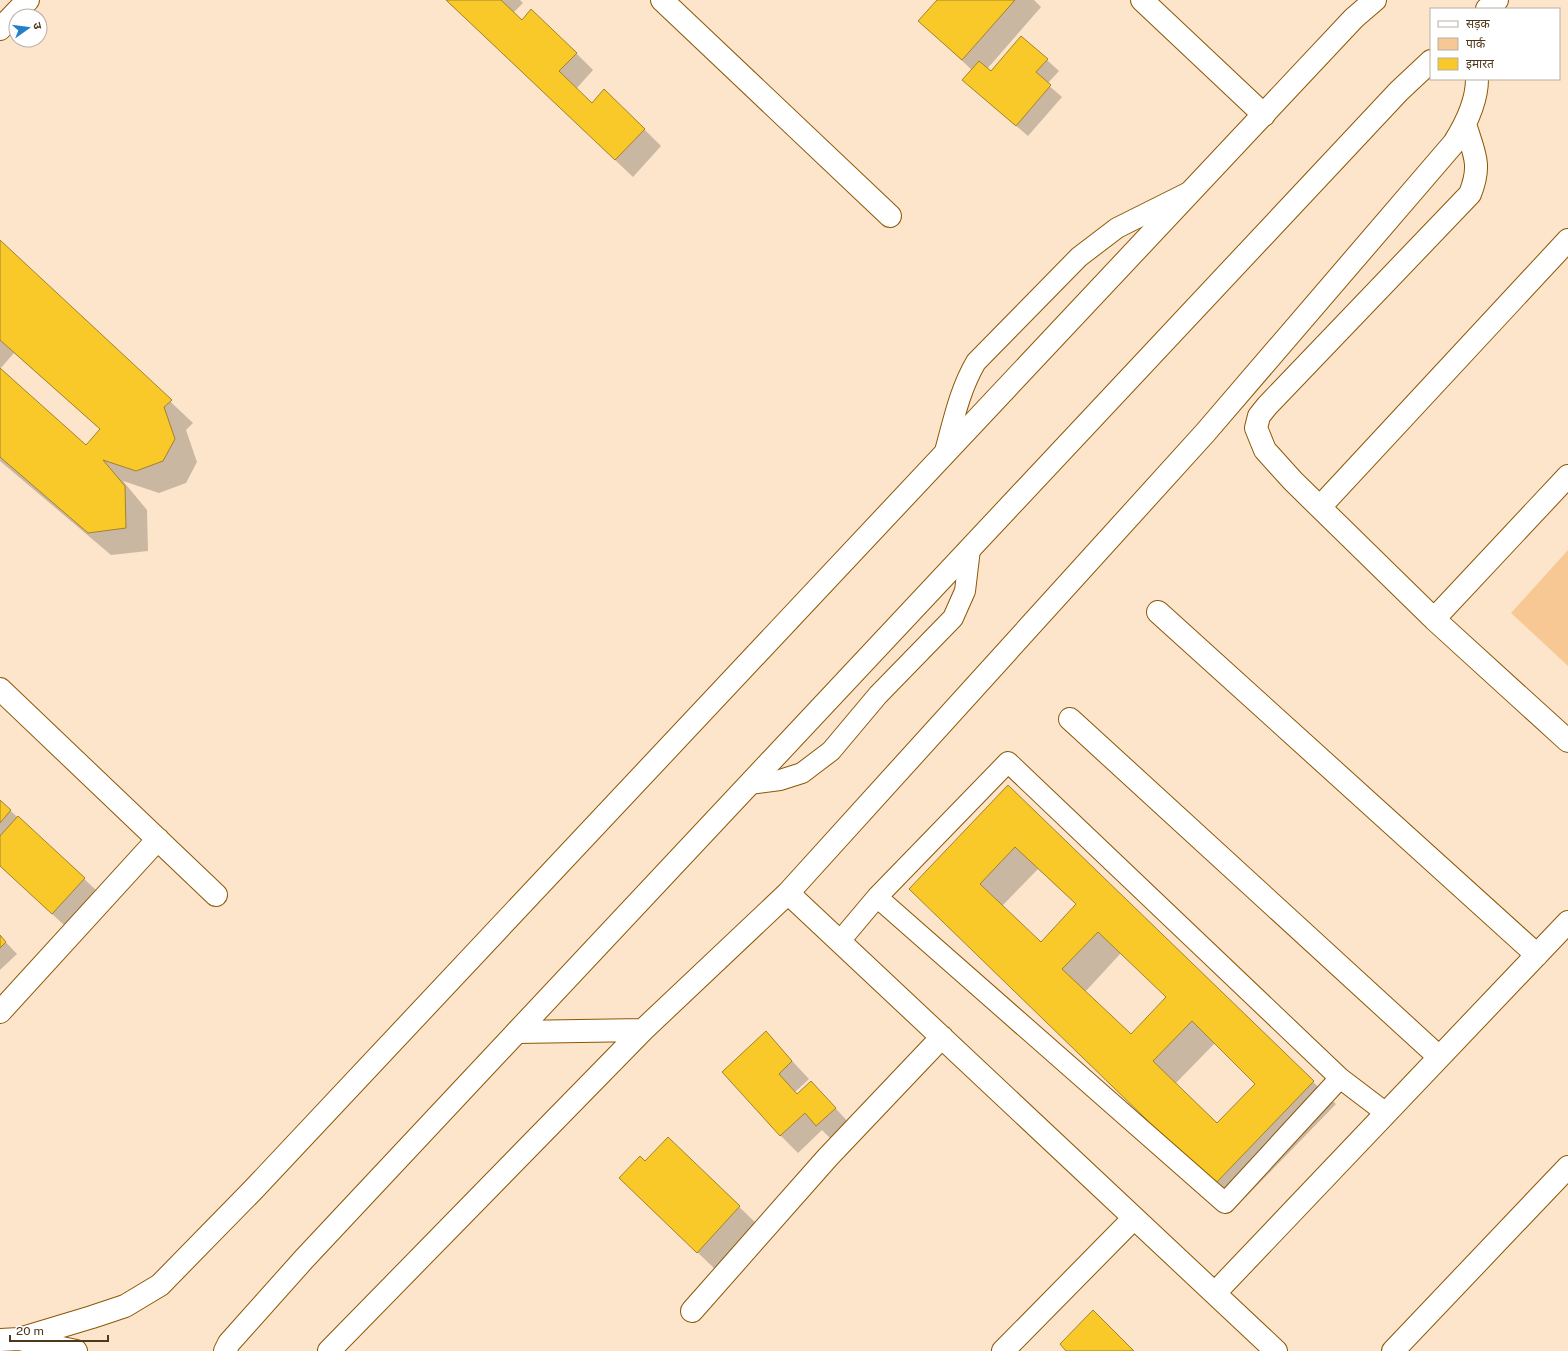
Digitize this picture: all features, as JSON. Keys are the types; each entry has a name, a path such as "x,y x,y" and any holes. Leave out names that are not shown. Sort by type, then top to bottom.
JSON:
{"street":[{"path":"0,30 28,0"},
{"path":"662,0 890,216"},
{"path":"1142,0 1264,115"},
{"path":"9,1339 92,1318 125,1306 160,1285 258,1184 1354,18 1375,0"},
{"path":"1487,8 1497,0"},
{"path":"225,1351 229,1343 304,1259 1394,97 1430,62"},
{"path":"329,1351 643,1030 788,893 1205,433 1454,143 1465,124 1477,89 1477,80"},
{"path":"1465,124 1477,165 1475,181 1470,194 1259,416 1256,428 1265,450 1293,481 1434,619 1568,741"},
{"path":"1320,507 1568,240"},
{"path":"1434,619 1568,476"},
{"path":"1158,612 1537,955"},
{"path":"0,689 216,895"},
{"path":"1070,719 1439,1057"},
{"path":"0,1012 158,839"},
{"path":"788,893 1276,1351"},
{"path":"1214,1293 1568,922"},
{"path":"517,1032 643,1030"},
{"path":"692,1311 828,1157 942,1038"},
{"path":"1393,1351 1568,1167"},
{"path":"1003,1351 1134,1218"},
{"path":"9,1339 76,1351"}],"lane":[{"path":"944,455 961,395 968,376 976,362 1079,257 1117,228 1192,190"},
{"path":"749,784 780,780 802,773 831,751 878,695 953,618 965,591 970,549"},
{"path":"840,941 878,897 1008,762 1340,1078 1386,1113"},
{"path":"878,897 1225,1203 1340,1078"}],"green space":[{"path":"1568,550 1568,666 1511,613"}],"building":[{"path":"446,0 501,0 522,20 531,9 577,53 559,71 592,103 604,89 645,129 615,160"},
{"path":"937,0 1015,0 962,60 918,21"},
{"path":"1021,36 1048,59 1036,72 1051,85 1016,126 962,80 979,61 991,71"},
{"path":"0,240 172,400 164,407 175,439 163,461 136,471 103,460 125,486 126,528 88,533 0,457 0,368 86,445 100,429 0,340"},
{"path":"1008,785 1314,1081 1214,1185 909,889","holes":["1015,847 1076,904 1041,942 980,884","1098,932 1166,997 1131,1034 1062,969","1192,1021 1255,1084 1217,1123 1153,1061"]},
{"path":"0,800 11,810 0,823"},
{"path":"18,816 85,878 52,914 0,866 0,836"},
{"path":"0,935 6,942 0,948"},
{"path":"766,1031 792,1061 779,1074 797,1094 811,1081 836,1108 816,1126 805,1113 780,1136 722,1072"},
{"path":"668,1137 740,1206 697,1253 619,1178 640,1156 645,1161"},
{"path":"1093,1310 1134,1351 1066,1351 1060,1344"}]}
